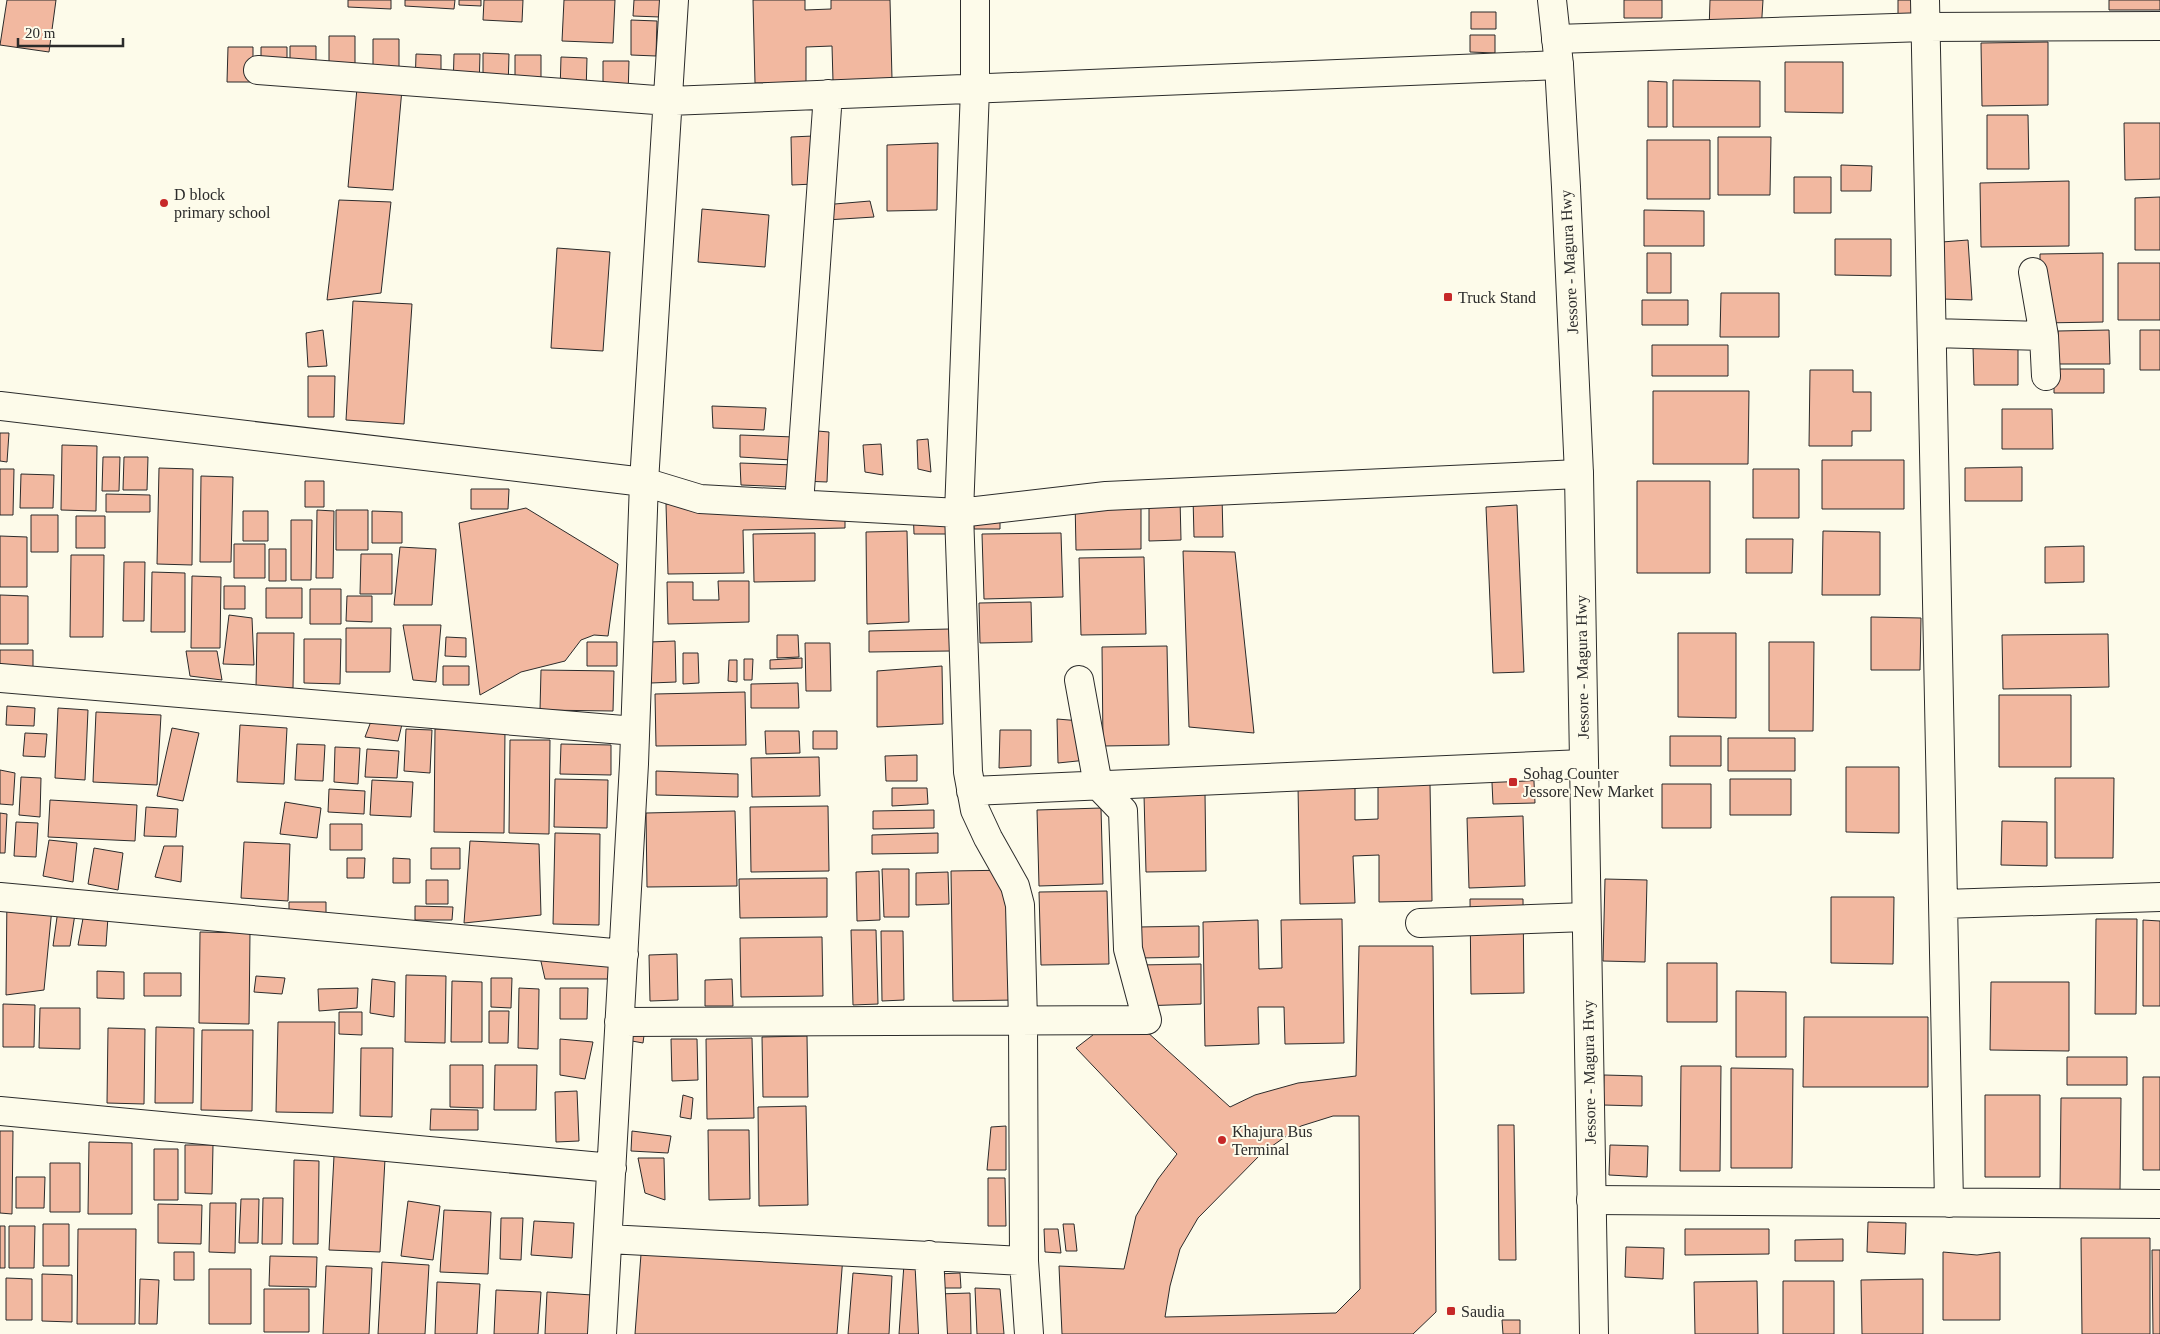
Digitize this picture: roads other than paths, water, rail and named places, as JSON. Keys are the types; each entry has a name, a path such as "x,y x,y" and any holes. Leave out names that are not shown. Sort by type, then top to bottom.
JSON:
{"main road":[{"path":"602,1334 636,731 644,482 674,0"},
{"path":"975,0 975,89 959,514 968,772 975,810 988,838 1015,886 1020,905 1023,1021 1024,1261 1029,1334"},
{"name":"Jessore - Magura Hwy","path":"1552,0 1559,66 1578,474 1594,1334"},
{"path":"1925,0 1949,1203"},
{"path":"1556,39 1925,27 2160,26"},
{"path":"258,70 669,101 1559,66"},
{"path":"799,504 828,94"},
{"path":"2033,272 2044,336 2046,376"},
{"path":"1932,333 2044,336"},
{"path":"0,406 644,482 700,499 959,514 1106,496 1578,474"},
{"path":"0,678 636,731"},
{"path":"619,1022 1147,1020 1128,949 1123,811 1098,785 1079,680"},
{"path":"971,790 1583,764"},
{"path":"0,897 624,954"},
{"path":"1944,904 2160,897"},
{"path":"1420,923 1586,917"},
{"path":"0,1111 612,1168"},
{"path":"1591,1200 2160,1204"},
{"path":"608,1239 1024,1261"},
{"path":"928,1255 934,1334"}],"place":[{"name":"D block primary school","path":"164,203"},
{"name":"Truck Stand","path":"1448,297"},
{"name":"Sohag Counter Jessore New Market","path":"1513,782"},
{"name":"Khajura Bus Terminal","path":"1222,1140"},
{"name":"Saudia","path":"1451,1311"}]}
